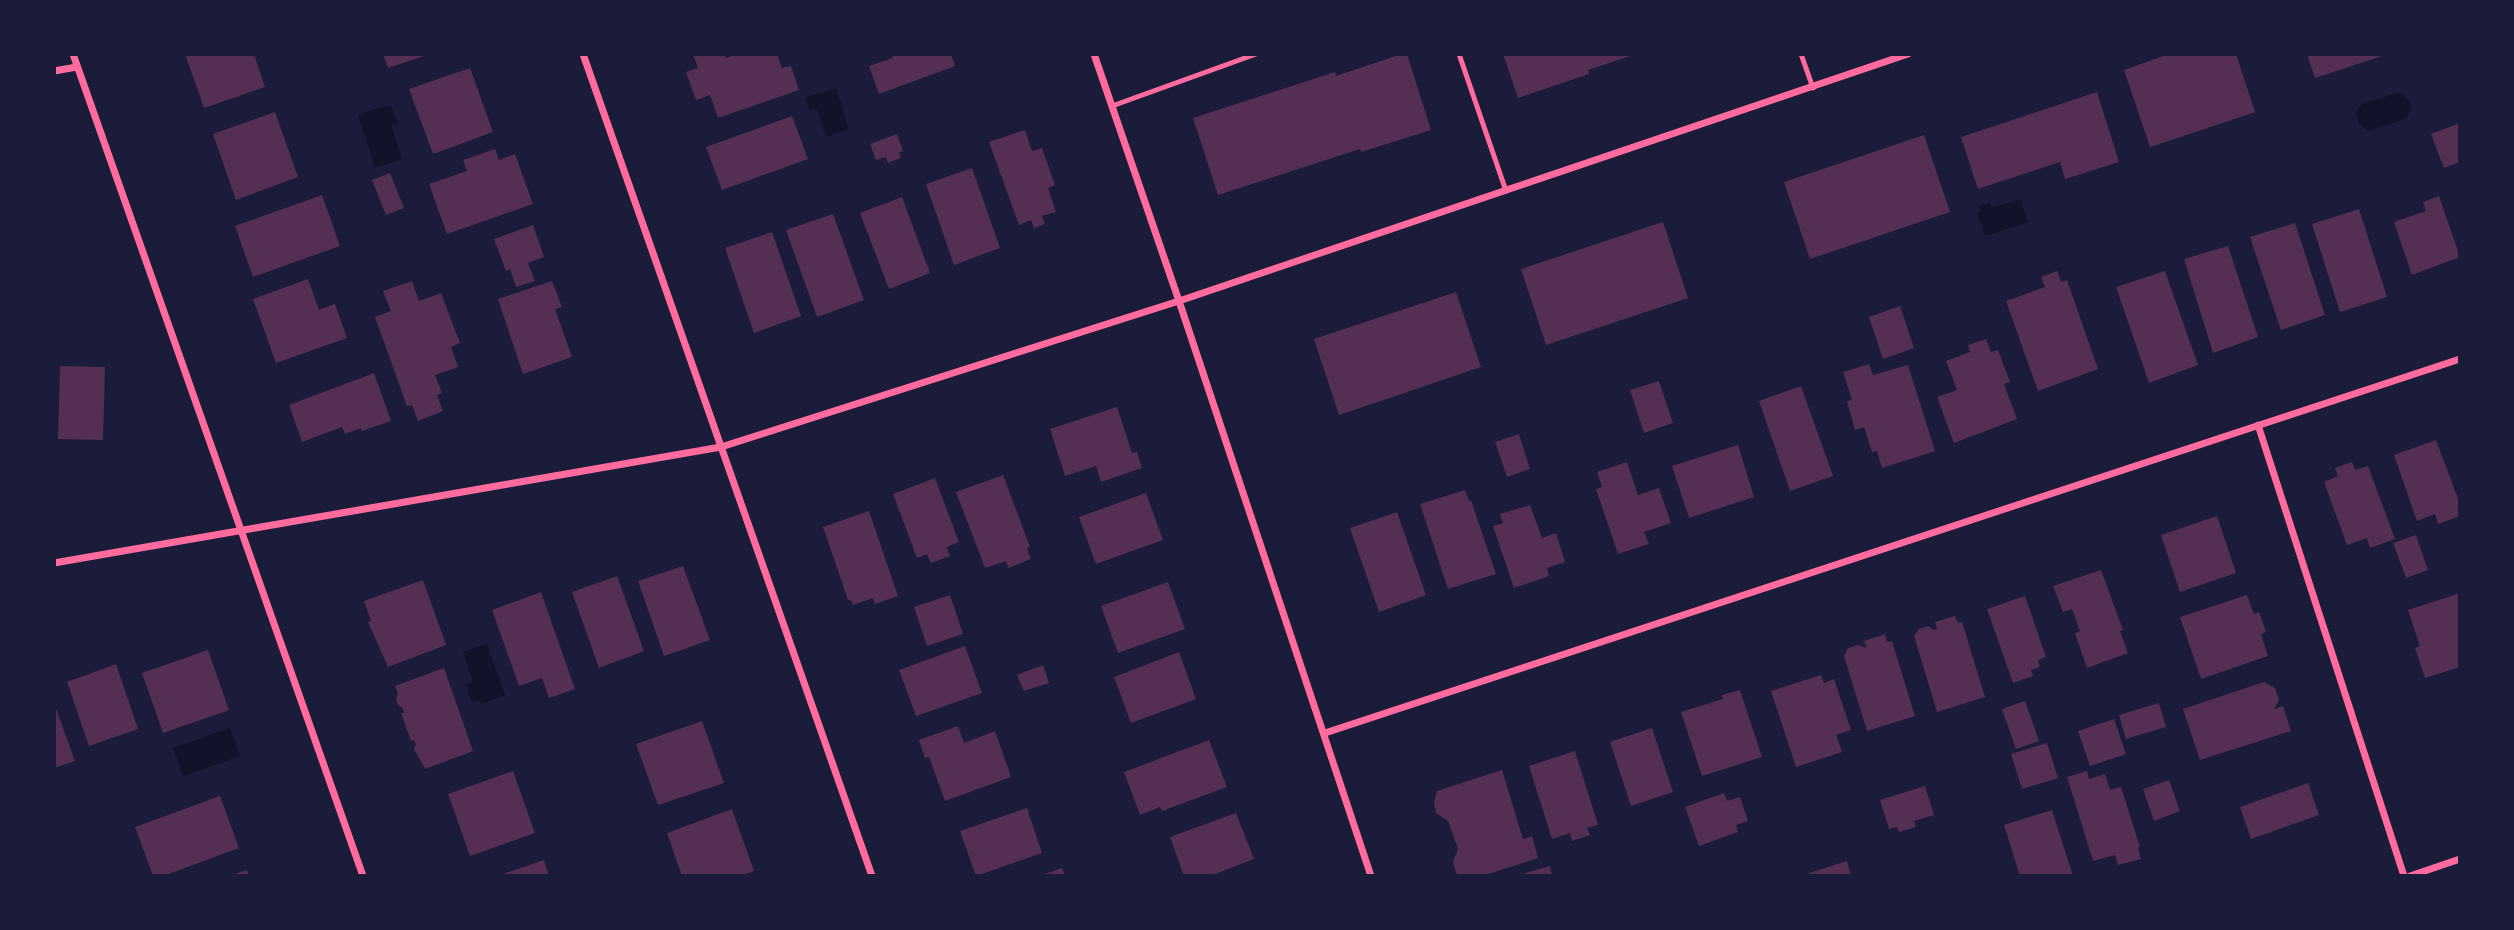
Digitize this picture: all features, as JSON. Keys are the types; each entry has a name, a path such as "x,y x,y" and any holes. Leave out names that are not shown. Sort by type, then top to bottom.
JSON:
{"street":[{"path":"73,54 363,876"},
{"path":"583,54 872,876"},
{"path":"1094,54 1180,301 1371,876"},
{"path":"54,563 721,447 1180,301 1908,54"},
{"path":"54,71 77,67"},
{"path":"1325,733 2460,359"},
{"path":"2258,425 2404,876"},
{"path":"2410,876 2460,859"}],"lane":[{"path":"1112,106 1256,54"},
{"path":"1459,54 1506,191"},
{"path":"1801,54 1813,88"}],"shaded area":[{"path":"836,88 849,129 826,137 817,109 810,110 805,98"},
{"path":"2398,93 2403,94 2410,102 2407,118 2372,130 2367,130 2359,123 2356,112 2362,104"},
{"path":"391,106 398,123 391,125 402,159 375,168 358,115"},
{"path":"2020,199 2028,222 1985,236 1977,213 1980,212 1979,206 1990,203 1992,208"},
{"path":"487,644 505,695 481,704 479,700 472,703 466,685 473,682 463,652"},
{"path":"230,728 240,756 183,776 173,748"}],"building":[{"path":"185,54 254,54 265,87 204,108"},
{"path":"383,54 426,54 427,55 388,68"},
{"path":"693,54 724,54 726,58 737,54 777,54 782,68 791,66 799,90 718,118 710,95 696,100 686,72 698,68"},
{"path":"891,54 951,54 955,66 879,94 869,66 893,58"},
{"path":"1407,54 1431,130 1361,152 1360,149 1218,195 1193,118 1335,72 1336,76"},
{"path":"1503,54 1633,55 1588,70 1589,74 1518,98"},
{"path":"2169,54 2236,54 2255,112 2150,147 2124,70"},
{"path":"2307,54 2385,54 2385,55 2315,78"},
{"path":"470,68 493,132 433,154 409,89"},
{"path":"2097,92 2119,162 2065,179 2060,162 1978,189 1961,137"},
{"path":"275,112 298,177 236,200 213,134"},
{"path":"792,116 808,159 722,190 706,147"},
{"path":"2460,123 2460,162 2444,168 2431,134"},
{"path":"1025,130 1032,151 1042,148 1055,185 1048,188 1056,212 1042,216 1045,224 1034,228 1031,220 1019,225 989,142"},
{"path":"897,134 903,151 899,153 901,158 888,163 886,157 876,160 870,144"},
{"path":"1924,135 1950,212 1810,259 1784,182"},
{"path":"495,149 499,160 515,154 533,204 447,234 429,184 467,171 463,160"},
{"path":"972,168 1000,248 954,265 926,184"},
{"path":"390,173 404,208 386,215 372,180"},
{"path":"322,195 340,246 253,277 235,226"},
{"path":"2439,196 2460,257 2412,275 2394,222 2426,211 2423,202"},
{"path":"902,197 930,273 889,289 860,213"},
{"path":"2359,209 2387,297 2340,312 2312,224"},
{"path":"833,214 864,300 817,317 786,230"},
{"path":"1663,222 1688,298 1546,345 1521,269"},
{"path":"2295,223 2325,315 2281,330 2250,237"},
{"path":"533,225 544,257 528,263 535,281 516,287 510,269 506,271 494,239"},
{"path":"772,232 801,316 754,333 725,248"},
{"path":"2228,246 2258,337 2213,353 2184,259"},
{"path":"2057,271 2061,282 2067,280 2098,369 2038,391 2006,301 2045,287 2041,277"},
{"path":"2165,271 2198,365 2149,383 2116,287"},
{"path":"308,279 319,310 335,304 347,338 276,363 253,299"},
{"path":"412,281 419,301 441,293 460,343 451,347 458,367 435,375 442,393 437,395 443,411 418,421 412,405 407,406 375,317 391,311 383,291"},
{"path":"552,281 562,307 555,309 572,357 523,374 498,299"},
{"path":"1456,292 1481,367 1339,415 1314,339"},
{"path":"1900,306 1914,348 1883,359 1869,317"},
{"path":"1986,339 1991,352 1998,350 2010,382 2004,384 2017,419 1954,443 1937,397 1957,390 1946,361 1970,352 1968,345"},
{"path":"1869,364 1873,375 1908,365 1935,451 1882,468 1877,451 1872,452 1864,427 1855,430 1847,401 1852,400 1843,372"},
{"path":"60,366 105,367 103,440 58,439"},
{"path":"374,373 391,421 345,434 342,427 302,442 289,405"},
{"path":"1659,381 1673,423 1644,433 1630,390"},
{"path":"1801,386 1833,476 1790,491 1759,401"},
{"path":"1117,407 1132,453 1137,452 1142,468 1101,482 1096,466 1065,476 1050,429"},
{"path":"1519,434 1530,469 1507,477 1495,442"},
{"path":"2436,440 2460,504 2460,516 2438,524 2435,514 2417,521 2394,455"},
{"path":"1738,445 1754,497 1689,518 1672,466"},
{"path":"1627,462 1638,495 1659,488 1671,523 1644,532 1649,544 1618,554 1596,489 1602,487 1597,472"},
{"path":"2352,462 2355,470 2368,466 2395,539 2370,548 2367,538 2347,545 2324,482 2338,476 2335,468"},
{"path":"1003,475 1030,547 1027,548 1031,559 1008,568 1006,561 985,568 956,492"},
{"path":"935,478 959,542 947,547 950,556 931,563 927,554 917,558 893,494"},
{"path":"1465,490 1469,501 1471,500 1496,574 1448,589 1420,504"},
{"path":"1146,493 1163,540 1096,564 1079,517"},
{"path":"1530,505 1542,538 1556,533 1565,562 1547,568 1549,576 1514,588 1493,526 1503,523 1500,514"},
{"path":"869,511 898,596 875,604 873,598 853,605 851,600 848,600 823,527"},
{"path":"1397,512 1426,595 1379,612 1350,528"},
{"path":"2217,516 2236,573 2180,592 2161,535"},
{"path":"2416,535 2428,570 2406,578 2393,543"},
{"path":"683,566 710,640 664,656 638,581"},
{"path":"2101,570 2123,630 2120,631 2128,653 2087,668 2075,633 2080,631 2072,609 2063,612 2053,586"},
{"path":"617,576 644,651 599,668 572,592"},
{"path":"423,580 446,645 388,667 368,622 371,621 364,601"},
{"path":"1168,582 1185,629 1118,653 1101,606"},
{"path":"541,592 575,689 549,698 542,678 519,686 492,610"},
{"path":"2460,593 2460,667 2425,678 2415,648 2420,646 2408,610"},
{"path":"950,595 963,634 927,646 914,607"},
{"path":"2247,595 2254,614 2259,612 2266,632 2261,634 2268,656 2201,679 2180,617"},
{"path":"2025,596 2046,657 2038,660 2040,667 2031,670 2033,676 2013,683 1987,609"},
{"path":"1955,616 1958,623 1962,622 1985,697 1937,712 1914,636 1919,629 1928,626 1937,629 1935,622"},
{"path":"1885,634 1887,642 1892,641 1915,716 1867,731 1844,656 1848,648 1858,645 1867,648 1864,641"},
{"path":"965,646 982,693 916,716 899,670"},
{"path":"208,650 229,710 163,733 142,673"},
{"path":"1179,652 1196,699 1131,723 1114,677"},
{"path":"116,664 138,729 89,746 67,682"},
{"path":"1043,665 1049,683 1024,691 1017,675"},
{"path":"444,668 473,751 425,769 414,749 414,740 411,741 401,713 404,713 403,708 398,705 396,699 398,693 395,686"},
{"path":"1821,675 1824,683 1834,679 1851,730 1836,735 1842,752 1796,767 1771,691"},
{"path":"2264,682 2275,688 2279,700 2274,709 2283,706 2291,731 2200,760 2183,709"},
{"path":"1740,690 1762,757 1702,776 1681,712 1723,699 1722,695"},
{"path":"2025,701 2039,741 2016,749 2002,709"},
{"path":"54,703 75,761 54,768"},
{"path":"2159,703 2166,727 2126,739 2119,715"},
{"path":"2114,719 2126,754 2090,766 2078,731"},
{"path":"702,721 724,783 658,805 636,744"},
{"path":"958,726 964,743 995,731 1011,777 945,801 929,757 925,758 919,740"},
{"path":"1652,728 1673,792 1631,806 1610,742"},
{"path":"1209,740 1227,787 1162,811 1160,807 1140,815 1124,772"},
{"path":"2047,743 2058,778 2022,789 2011,754"},
{"path":"1575,751 1598,825 1587,828 1590,835 1572,841 1570,833 1552,839 1529,766"},
{"path":"1502,770 1523,839 1532,836 1538,858 1482,876 1460,876 1456,873 1453,862 1458,849 1448,821 1436,813 1434,802 1437,791"},
{"path":"513,771 535,833 470,856 448,794"},
{"path":"2087,771 2089,779 2105,774 2110,790 2121,787 2140,847 2141,859 2118,865 2115,855 2093,861 2067,777"},
{"path":"2169,780 2180,811 2154,821 2143,789"},
{"path":"2308,783 2319,815 2251,839 2240,807"},
{"path":"1925,786 1934,815 1914,821 1916,827 1899,832 1897,827 1889,829 1880,800"},
{"path":"1724,793 1727,801 1740,797 1748,821 1736,825 1738,832 1699,846 1685,807"},
{"path":"220,796 239,848 163,876 153,876 135,827"},
{"path":"1027,808 1042,853 976,876 960,831"},
{"path":"732,809 754,871 740,876 682,876 667,833"},
{"path":"2052,810 2073,876 2020,876 2004,825"},
{"path":"1236,813 1254,859 1210,876 1184,876 1170,837"},
{"path":"544,860 549,876 500,876 500,875"},
{"path":"1847,861 1851,876 1803,876 1803,875"},
{"path":"1550,866 1552,876 1519,876 1519,875"},
{"path":"1062,868 1065,876 1042,876 1042,875"},
{"path":"247,870 249,876 232,876 232,875"}]}
